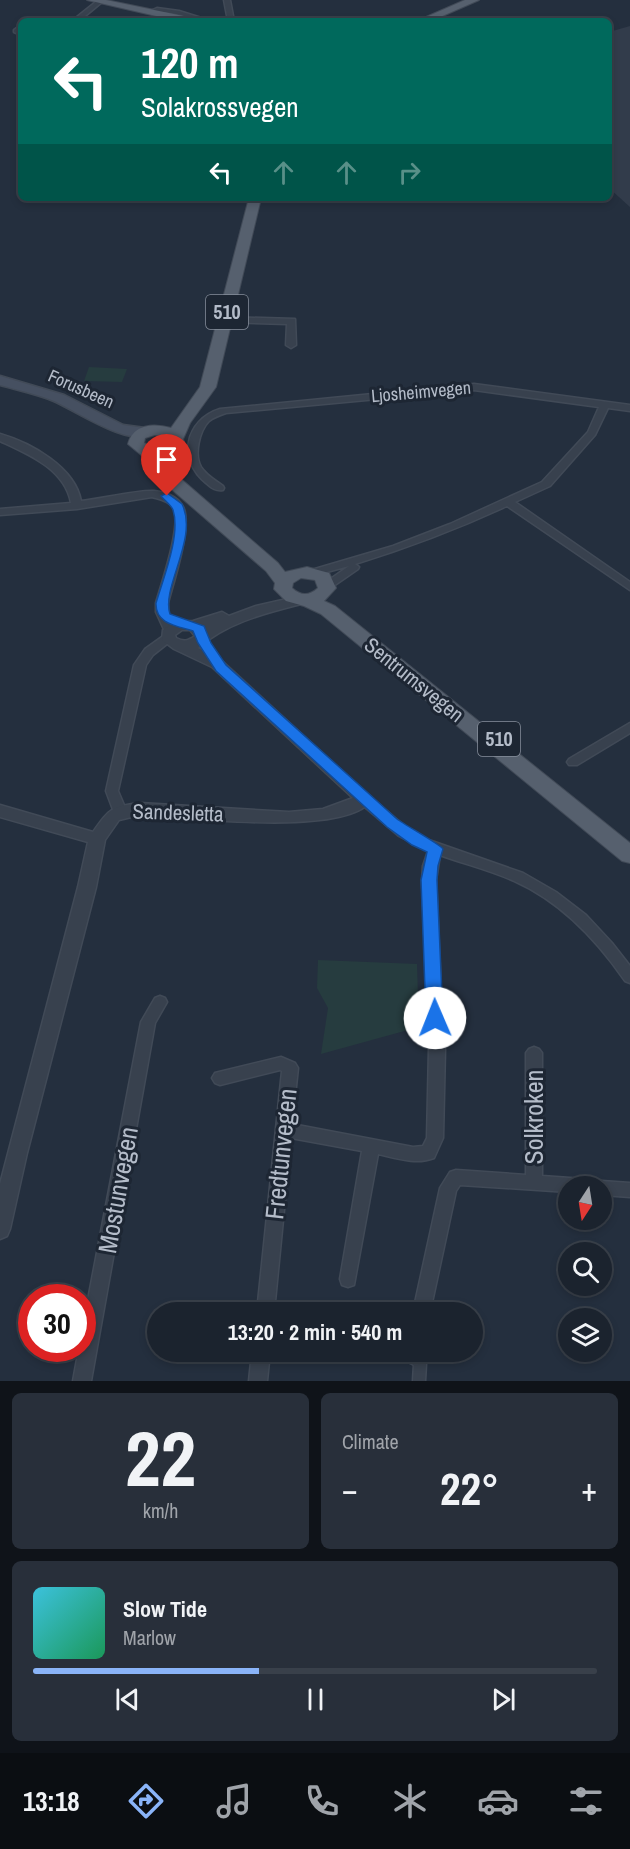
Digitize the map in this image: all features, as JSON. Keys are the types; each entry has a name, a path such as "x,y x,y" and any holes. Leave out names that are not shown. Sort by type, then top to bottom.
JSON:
{"main road":[{"path":"429,18 474,0"},
{"path":"98,3 155,11 182,18"},
{"name":"510","path":"145,439 183,418 197,405 208,387 254,201"},
{"name":"Forusbeen","path":"0,381 145,439"},
{"name":"510","path":"175,441 183,418"},
{"path":"145,439 159,452 175,441"},
{"name":"Sentrumsvegen","path":"145,439 175,483 272,567 289,596 315,594 337,606 540,773 564,787 630,841"},
{"name":"Sentrumsvegen","path":"175,441 170,454 172,463 184,480 278,558 308,573 323,577 315,594"},
{"path":"283,584 292,575 308,573"},
{"name":"Sentrumsvegen","path":"315,594 328,610 630,855"}],"street":[{"path":"227,0 230,18"},
{"path":"79,18 98,3"},
{"path":"140,7 155,11 167,9 195,18"},
{"path":"224,320 292,321 291,345"},
{"name":"Ljosheimvegen","path":"219,488 201,473 192,457 201,425 212,416 232,409 474,387 630,408"},
{"path":"308,573 374,556 454,526 546,484 592,433 605,405"},
{"path":"0,437 55,468 74,488 77,506"},
{"path":"0,512 77,506 156,494 167,496 178,506 181,519 178,544 162,603 162,612 173,635 217,664 404,833 435,849 508,873 544,891 572,910 594,931 612,951 630,977"},
{"path":"508,502 630,587"},
{"path":"120,812 112,790 140,665 152,649 173,635 216,627 256,610 315,594 349,569 374,556"},
{"path":"195,631 269,596 283,584"},
{"path":"173,635 199,642 195,631"},
{"path":"195,631 217,664"},
{"path":"573,762 630,727"},
{"name":"Sandesletta","path":"0,1229 17,1153 87,887 97,840 108,822 120,812 140,809 305,818 341,810 364,799"},
{"path":"0,811 97,840"},
{"path":"435,849 429,880 435,1018"},
{"name":"Mostunvegen","path":"82,1381 148,1022 159,1002"},
{"path":"285,1130 413,1154 428,1153 435,1138 436,1049"},
{"name":"Solkroken","path":"534,1053 534,1181"},
{"name":"Fredtunvegen","path":"220,1078 281,1063 287,1065 290,1072 266,1302"},
{"path":"348,1279 371,1147"},
{"name":"Solkroken","path":"423,1302 448,1188 456,1177 558,1183"},
{"path":"612,1189 630,1191"},
{"path":"258,1381 260,1362"},
{"path":"419,1362 419,1381"}],"shaded area":[{"path":"630,26 630,207 612,191 612,31"}],"green space":[{"path":"89,367 127,369 122,382 84,381"},
{"path":"318,960 417,964 419,1027 321,1054 328,1008 317,988"}],"route":[{"path":"167,496 178,506 181,519 178,544 162,603 162,612 165,617 199,629 202,632 204,643 221,668 392,823 418,842 435,849 429,880 435,1018"}]}
